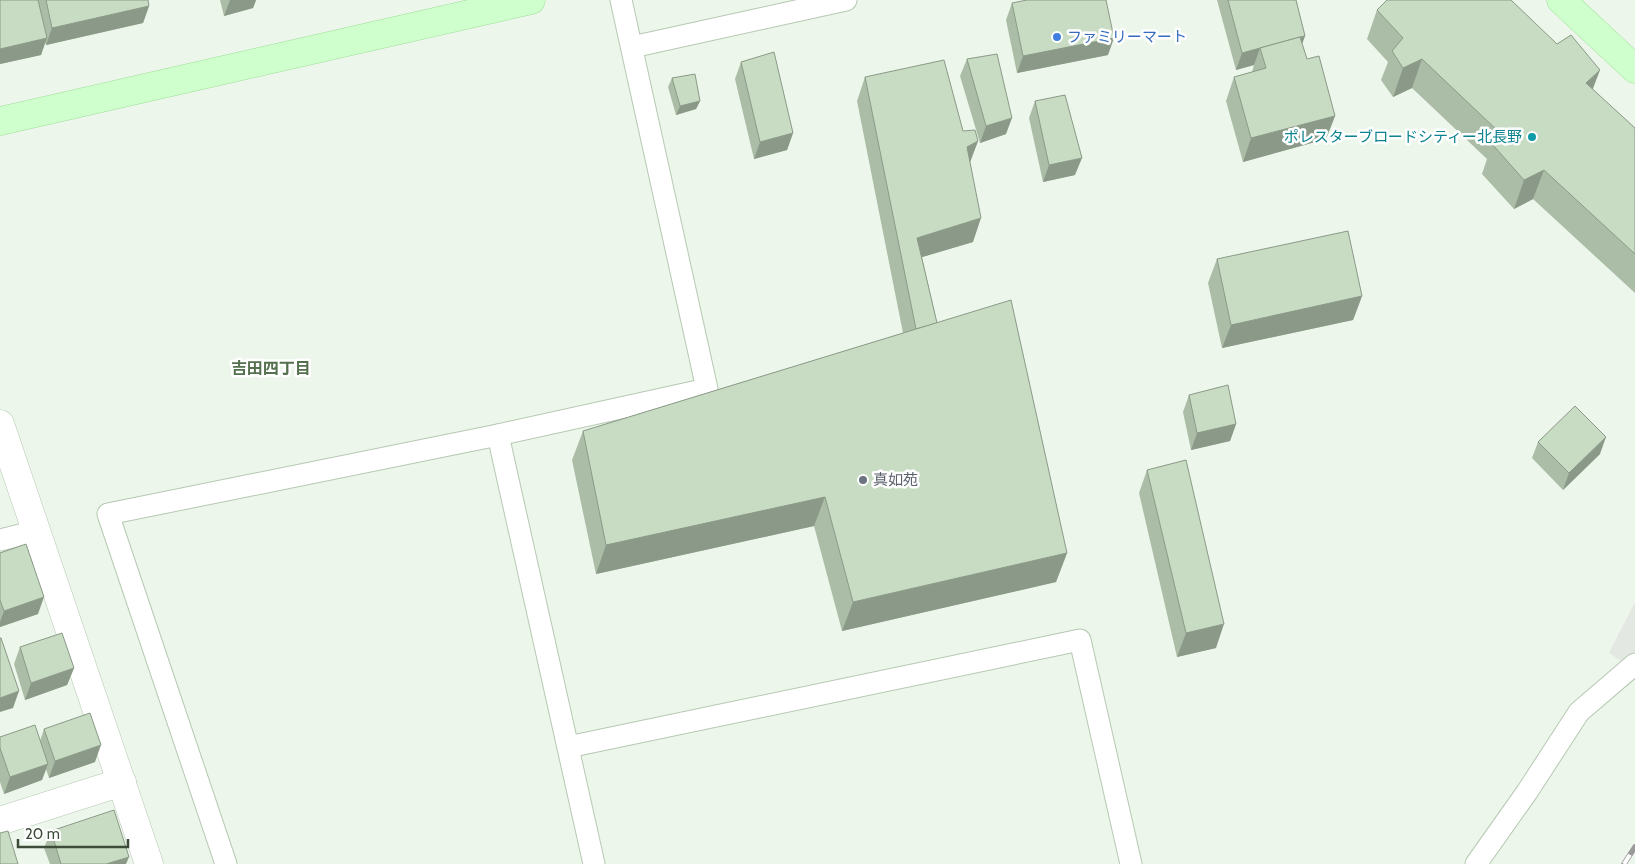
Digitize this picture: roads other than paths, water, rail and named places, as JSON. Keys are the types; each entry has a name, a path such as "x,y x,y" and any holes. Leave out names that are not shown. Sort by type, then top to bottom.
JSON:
{"street":[{"path":"0,121 531,0"},
{"path":"1561,0 1635,69"},
{"path":"0,424 149,864"},
{"path":"2,825 122,782"}],"lane":[{"path":"226,864 108,514 498,435 707,389 621,0"},
{"path":"632,47 846,0"},
{"path":"498,435 594,864"},
{"path":"0,540 36,531"},
{"path":"568,747 1080,640 1131,864"},
{"path":"1476,864 1527,792 1579,712 1635,664"}],"railway":[{"path":"1624,864 1635,847"}],"place":[{"name":"ファミリーマート","path":"1057,37"},
{"name":"ポレスターブロードシティー北長野","path":"1532,137"},
{"name":"真如苑","path":"863,480"}],"district":[{"name":"吉田四丁目","path":"271,368"}]}
